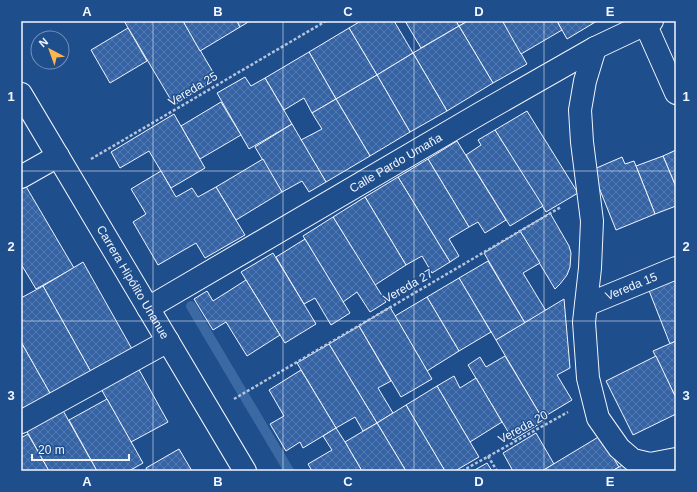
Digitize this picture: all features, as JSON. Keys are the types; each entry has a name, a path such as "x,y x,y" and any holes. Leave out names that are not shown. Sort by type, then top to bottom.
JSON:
{"street":[{"name":"Calle Pardo Umaña","path":"148,308 595,48 647,22 676,93"},
{"path":"595,48 584,81 580,110 587,191 592,221 590,268 584,322 588,378 598,418 619,448 633,460 650,464 675,461"},
{"name":"Carrera Hipólito Unanue","path":"21,94 245,471"},
{"path":"21,177 63,164"},
{"name":"Vereda 15","path":"586,305 676,268"},
{"path":"21,422 168,341"}],"path":[{"name":"Vereda 25","path":"63,164 326,21"},
{"name":"Vereda 27","path":"238,397 587,191"},
{"name":"Vereda 20","path":"462,471 593,398"},
{"path":"488,456 497,471"}],"building":[{"path":"124,21 183,21 217,79 174,105"},
{"path":"183,21 237,21 240,27 200,51"},
{"path":"237,21 250,21 240,27"},
{"path":"361,21 394,21 413,53 377,75 349,28"},
{"path":"405,21 456,21 459,26 421,48"},
{"path":"456,21 468,21 459,26"},
{"path":"468,21 503,21 527,64 493,83 459,26"},
{"path":"557,21 562,30 521,54 503,22"},
{"path":"557,21 597,21 567,39"},
{"path":"459,26 493,83 447,111 413,53"},
{"path":"128,28 147,61 110,83 91,50"},
{"path":"349,28 377,75 336,99 309,52"},
{"path":"309,52 336,99 312,113 304,98 284,110 265,78"},
{"path":"413,53 447,111 410,132 377,75"},
{"path":"377,75 410,132 370,156 336,99"},
{"path":"245,77 251,86 265,78 292,124 249,149 217,93"},
{"path":"336,99 370,156 326,182 301,140 322,129 312,113"},
{"path":"221,102 241,135 200,159 181,126"},
{"path":"527,111 578,193 546,212 495,130"},
{"path":"174,114 205,168 171,188 149,151 120,168 111,152"},
{"path":"292,124 326,182 309,192 302,181 282,192 255,147"},
{"path":"495,130 543,206 510,226 466,155 481,145 478,140"},
{"path":"457,141 506,220 485,233 478,222 469,227 428,159"},
{"path":"676,150 676,187 663,156"},
{"path":"663,156 676,187 676,206 655,214 636,166"},
{"path":"622,157 625,164 634,161 655,214 616,230 592,170"},
{"path":"263,159 282,192 236,220 216,187"},
{"path":"428,159 469,227 449,239 459,256 450,262 398,177"},
{"path":"161,171 176,197 192,188 198,197 216,187 245,235 205,258 196,243 158,265 133,222 146,214 131,189"},
{"path":"398,177 450,262 432,273 422,256 406,265 365,197"},
{"path":"24,183 74,268 36,289 21,264 21,184"},
{"path":"365,197 406,265 375,285 333,217"},
{"path":"550,213 569,246 571,253 570,267 567,275 555,289 520,231"},
{"path":"333,217 386,302 370,312 357,292 343,302 303,236"},
{"path":"520,231 540,263 523,273 546,311 525,323 484,253"},
{"path":"305,239 350,313 331,325 315,298 304,304 276,257"},
{"path":"273,253 316,324 285,343 241,272"},
{"path":"488,261 525,323 496,340 459,278"},
{"path":"83,262 132,349 91,372 43,286"},
{"path":"676,276 676,341 670,344 648,288"},
{"path":"459,278 491,332 459,351 427,297"},
{"path":"246,280 280,335 247,356 226,322 213,330 194,299 207,291 213,301"},
{"path":"43,286 91,372 51,395 21,342 21,298"},
{"path":"427,297 459,351 427,371 395,316"},
{"path":"564,299 570,368 557,375 572,400 542,418 496,340"},
{"path":"390,307 432,379 401,397 359,326"},
{"path":"359,326 391,381 378,388 393,413 377,423 329,344"},
{"path":"676,341 676,398 653,351"},
{"path":"21,342 51,395 21,412"},
{"path":"329,344 377,423 363,431 355,417 336,428 297,363"},
{"path":"505,356 544,421 513,440 468,365 480,357 486,367"},
{"path":"656,356 676,398 676,414 633,435 606,381"},
{"path":"137,366 168,422 131,442 100,387"},
{"path":"301,370 336,428 303,448 300,442 286,451 270,424 284,416 269,390"},
{"path":"454,376 460,388 476,378 502,422 470,442 437,386"},
{"path":"437,386 479,457 455,471 445,471 406,405"},
{"path":"107,399 143,463 129,471 97,471 69,420"},
{"path":"406,405 445,471 406,471 377,423"},
{"path":"61,407 97,471 49,471 25,428"},
{"path":"377,423 406,471 362,471 345,442"},
{"path":"336,428 362,471 312,471 308,464 332,450 323,436"},
{"path":"536,433 554,464 542,471 513,471 503,453"},
{"path":"28,434 49,471 21,471 21,438"},
{"path":"600,436 619,467 612,471 542,471"},
{"path":"179,449 192,471 147,471 146,468"},
{"path":"629,461 635,471 612,471 619,467"},
{"path":"487,463 492,471 473,471"}],"waterway":[{"path":"191,306 289,471"}]}
